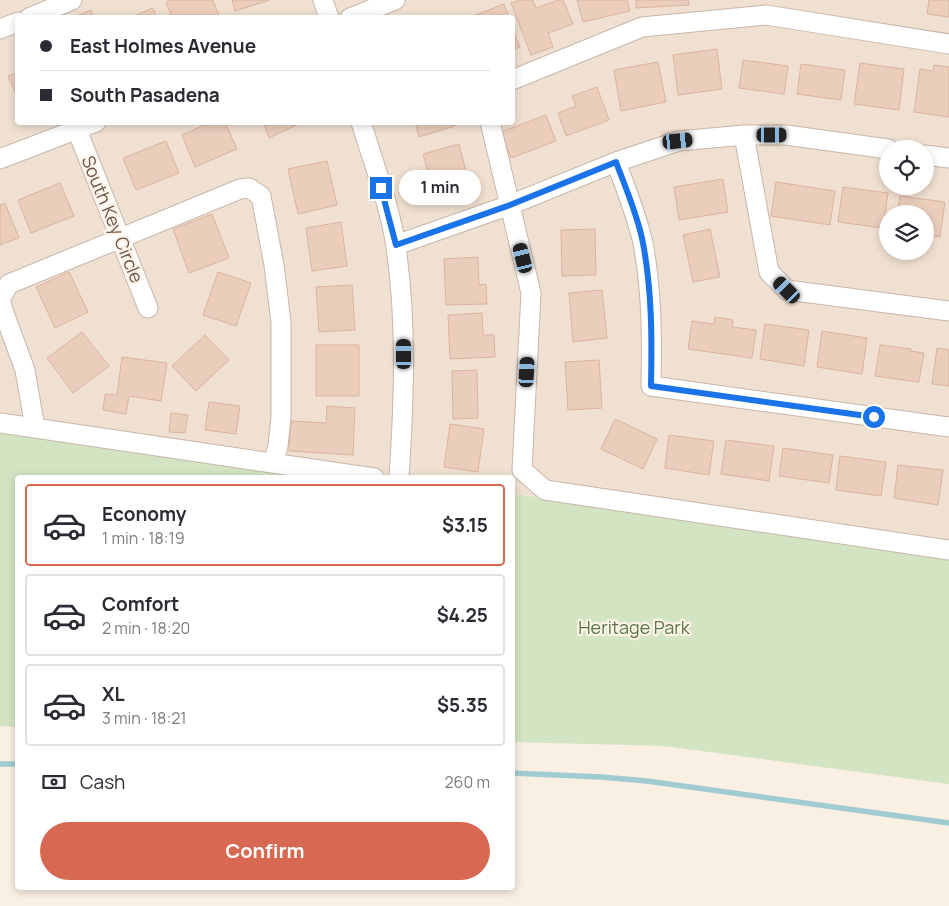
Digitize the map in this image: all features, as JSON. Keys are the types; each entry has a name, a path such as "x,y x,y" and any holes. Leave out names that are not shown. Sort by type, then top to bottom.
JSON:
{"street":[{"path":"36,15 72,0"},
{"path":"323,0 328,15"},
{"path":"358,15 395,0"},
{"path":"515,79 642,27 766,15 949,44"},
{"path":"0,29 15,23"},
{"path":"0,159 89,125"},
{"path":"362,125 386,204 396,245 404,320 404,401 399,475"},
{"path":"491,125 531,293 522,470 545,490 949,550"},
{"name":"South Key Circle","path":"77,130 148,308"},
{"path":"396,245 510,205 616,162 678,141 744,135 786,135 879,148"},
{"path":"744,135 769,272 787,290 949,311"},
{"path":"934,156 949,158"},
{"path":"616,162 643,242 652,316 651,386 949,427"},
{"path":"35,428 25,370 0,299 9,284 120,237 240,189 249,188 262,196 274,265 281,322 281,417 278,446 273,463"},
{"path":"0,423 354,475"}],"shaded area":[{"path":"0,0 949,0 949,546 515,494 515,475 393,475 0,415"}],"green space":[{"path":"0,415 393,475 15,475 15,727 0,726"},
{"name":"Heritage Park","path":"515,494 949,546 949,784 664,746 515,742"}],"building":[{"path":"171,0 213,0 219,15 171,15 166,2"},
{"path":"232,0 270,0 235,11"},
{"path":"520,0 533,0 536,8 563,0 573,24 548,33 553,47 531,55 511,3"},
{"path":"577,0 627,0 630,11 583,22"},
{"path":"636,0 688,0 689,5 636,8"},
{"path":"929,0 949,0 949,17 927,14"},
{"path":"504,4 508,15 476,15"},
{"path":"153,8 156,15 136,15"},
{"path":"91,10 93,15 79,15"},
{"path":"515,35 520,47 515,49"},
{"path":"717,49 722,89 678,95 673,55"},
{"path":"743,60 788,66 784,94 739,88"},
{"path":"658,62 666,102 621,111 614,70"},
{"path":"860,63 904,69 899,110 854,104"},
{"path":"801,64 845,70 841,100 797,94"},
{"path":"934,65 949,67 949,117 914,112 920,69 933,71"},
{"path":"15,73 15,91 8,76"},
{"path":"597,87 609,120 566,136 558,113 576,106 572,96"},
{"path":"546,115 556,141 511,158 501,132"},
{"path":"204,125 226,125 237,149 195,167 182,135"},
{"path":"264,125 297,125 269,138"},
{"path":"416,125 455,125 455,126 419,137"},
{"path":"166,141 179,173 136,190 123,158"},
{"path":"459,144 470,187 434,197 423,154"},
{"path":"327,161 337,205 298,214 288,169"},
{"path":"723,179 728,212 679,220 674,187"},
{"path":"776,182 835,191 830,225 771,216"},
{"path":"60,183 74,216 31,233 18,200"},
{"path":"843,187 879,192 879,195 888,195 886,205 879,205 879,227 838,222"},
{"path":"900,196 945,202 940,237 934,236 934,205 898,205"},
{"path":"5,203 19,238 0,245 0,205"},
{"path":"212,214 229,258 189,273 173,229"},
{"path":"341,222 347,266 312,271 306,228"},
{"path":"595,229 596,275 562,276 561,230"},
{"path":"710,229 720,277 693,282 683,235"},
{"path":"478,257 479,285 486,284 487,304 446,305 444,259"},
{"path":"69,272 88,312 55,328 36,287"},
{"path":"218,272 251,283 236,326 203,315"},
{"path":"352,285 355,330 319,332 316,287"},
{"path":"602,290 607,338 573,342 569,293"},
{"path":"482,313 483,335 494,335 495,357 450,359 448,315"},
{"path":"715,317 733,320 732,327 756,330 752,358 688,349 692,321 714,324"},
{"path":"765,324 809,330 804,366 760,359"},
{"path":"822,331 867,338 862,374 817,367"},
{"path":"82,332 109,366 73,393 47,358"},
{"path":"205,335 229,360 196,391 172,366"},
{"path":"316,345 359,345 359,396 316,396"},
{"path":"880,345 911,349 910,351 924,353 919,382 875,376"},
{"path":"937,348 949,350 949,386 932,384"},
{"path":"122,357 167,363 161,401 129,396 126,414 103,410 105,394 117,395"},
{"path":"599,360 602,408 568,410 565,362"},
{"path":"477,370 478,418 453,419 452,371"},
{"path":"209,402 240,406 236,434 205,430"},
{"path":"327,406 355,408 353,455 289,451 291,421 326,423"},
{"path":"171,413 188,415 185,433 169,432"},
{"path":"615,419 657,439 643,469 601,449"},
{"path":"450,424 484,429 478,472 444,467"},
{"path":"669,435 714,441 709,475 665,468"},
{"path":"726,440 774,446 769,481 721,474"},
{"path":"783,448 833,455 829,483 779,476"},
{"path":"840,456 886,462 881,496 836,490"},
{"path":"898,465 943,470 938,505 894,498"}],"waterway":[{"path":"0,764 15,764"},
{"path":"515,773 647,781 949,823"}],"route":[{"path":"381,188 396,245 510,205 616,162 643,242 652,316 651,386 874,417"}]}
